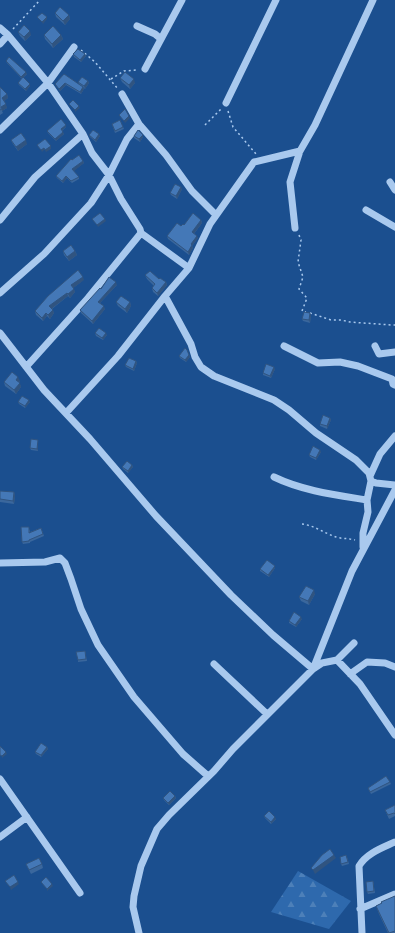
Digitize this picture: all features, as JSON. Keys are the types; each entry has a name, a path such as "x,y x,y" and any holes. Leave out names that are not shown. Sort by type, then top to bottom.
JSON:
{"street":[{"path":"145,70 182,0"},
{"path":"226,103 276,0"},
{"path":"295,228 290,182 300,151 315,125 373,0"},
{"path":"137,26 161,39"},
{"path":"0,28 8,35 48,83 83,134 92,153 140,228 141,233 162,250 189,268"},
{"path":"0,44 8,35"},
{"path":"0,130 48,83 74,46"},
{"path":"122,94 139,124 166,155 192,191 216,215"},
{"path":"0,293 44,254 91,203 108,176 127,139 139,124"},
{"path":"0,220 35,177 83,134"},
{"path":"66,413 118,356 164,296 189,268 210,224 254,162 300,151"},
{"path":"390,182 395,190"},
{"path":"366,210 395,227"},
{"path":"26,367 88,298 141,233"},
{"path":"164,296 191,344 200,367 214,376 274,400 356,460 369,473 371,479 376,484 395,485"},
{"path":"1,336 26,367 156,516 205,568 273,635 313,669"},
{"path":"284,346 318,363 340,362 358,366 392,379 393,384 395,385"},
{"path":"375,346 379,354 395,352"},
{"path":"363,550 363,533 368,512 367,500 371,479 380,454 395,436"},
{"path":"274,476 288,484 319,492 367,500"},
{"path":"313,669 343,592 363,550 395,490"},
{"path":"0,563 45,562 60,558 64,563 71,579 81,609 98,645 134,698 183,754 208,776"},
{"path":"139,933 133,907 134,896 141,866 157,829 267,714 313,669 322,663 337,660 354,643"},
{"path":"337,660 360,684 395,735"},
{"path":"350,674 367,662 385,662 395,667"},
{"path":"214,664 267,714"},
{"path":"0,779 80,892"},
{"path":"0,837 27,817"},
{"path":"362,933 359,866 363,859 395,842"},
{"path":"360,909 395,894"}],"path":[{"path":"8,35 40,0"},
{"path":"74,46 95,62 111,79 122,94"},
{"path":"111,79 124,71 145,70"},
{"path":"205,125 226,103"},
{"path":"226,103 233,128 261,160"},
{"path":"295,228 301,240 298,262 303,277 299,289 307,298 302,311 331,320 391,326 395,324"},
{"path":"302,524 334,536 359,541 363,550"}],"green space":[{"path":"298,871 351,901 329,929 271,912"}],"building":[{"path":"60,7 69,15 63,21 55,13"},
{"path":"42,13 47,17 42,22 37,17"},
{"path":"24,25 30,31 24,37 18,32"},
{"path":"53,26 61,35 52,44 44,35"},
{"path":"78,49 85,54 80,60 73,54"},
{"path":"9,57 26,72 21,77 6,61"},
{"path":"125,72 134,79 129,85 120,78"},
{"path":"64,74 83,87 80,92 65,83 59,89 55,84"},
{"path":"23,77 30,84 25,89 18,83"},
{"path":"82,77 88,81 84,86 78,82"},
{"path":"0,87 7,94 2,98 6,104 1,107 2,109 0,110"},
{"path":"73,100 79,106 75,110 69,104"},
{"path":"125,109 129,116 124,121 119,115"},
{"path":"61,119 66,125 61,129 63,132 55,139 47,131"},
{"path":"120,120 123,127 115,131 112,124"},
{"path":"93,130 99,134 95,140 89,135"},
{"path":"138,130 143,135 139,139 134,136"},
{"path":"21,133 26,140 16,147 11,140"},
{"path":"45,139 51,146 45,150 44,148 41,150 37,145"},
{"path":"79,155 83,161 72,169 79,177 71,181 66,176 62,181 56,176 71,159 72,160"},
{"path":"175,184 181,187 176,196 170,193"},
{"path":"100,213 105,219 97,225 92,219"},
{"path":"193,213 201,220 192,232 197,236 191,244 192,245 188,252 167,236 177,223 181,226 183,224 184,225"},
{"path":"71,245 75,251 67,257 63,251"},
{"path":"78,270 83,277 71,285 74,289 49,306 53,310 48,315 46,313 42,318 35,311 48,296"},
{"path":"150,271 159,279 160,278 166,282 157,293 152,288 155,284 145,275"},
{"path":"109,277 116,282 98,302 104,306 92,321 80,310 100,288 101,289"},
{"path":"121,296 130,302 125,309 116,302"},
{"path":"304,312 310,313 309,320 302,319"},
{"path":"99,328 106,333 102,338 95,333"},
{"path":"185,348 189,355 185,360 179,356"},
{"path":"129,358 136,361 133,369 125,365"},
{"path":"266,364 274,367 270,376 263,373"},
{"path":"12,372 18,377 16,380 20,383 14,390 4,382"},
{"path":"22,396 29,400 25,406 18,402"},
{"path":"323,415 330,418 327,426 320,424"},
{"path":"31,439 38,440 37,449 30,448"},
{"path":"313,446 320,450 316,458 309,455"},
{"path":"127,461 132,465 128,471 122,467"},
{"path":"0,491 14,492 13,501 0,499"},
{"path":"21,527 29,527 29,533 41,528 43,534 29,541 22,542"},
{"path":"267,560 275,566 268,575 260,569"},
{"path":"306,586 314,590 308,601 299,597"},
{"path":"294,612 301,617 295,625 289,621"},
{"path":"85,651 86,659 78,660 76,652"},
{"path":"41,743 47,747 41,755 35,752"},
{"path":"0,746 6,752 2,756 0,755"},
{"path":"386,776 390,782 370,792 368,788"},
{"path":"170,791 175,796 168,803 163,798"},
{"path":"395,805 395,814 388,815 385,810"},
{"path":"269,811 275,817 271,822 264,816"},
{"path":"330,849 334,855 313,870 311,868 322,855"},
{"path":"346,855 348,862 341,864 340,857"},
{"path":"39,858 42,864 29,870 26,864"},
{"path":"14,875 18,882 10,887 5,881"},
{"path":"46,877 52,884 47,889 41,882"},
{"path":"373,881 374,891 367,892 366,882"},
{"path":"395,896 395,931 389,933 376,906 382,903 381,902"}]}
